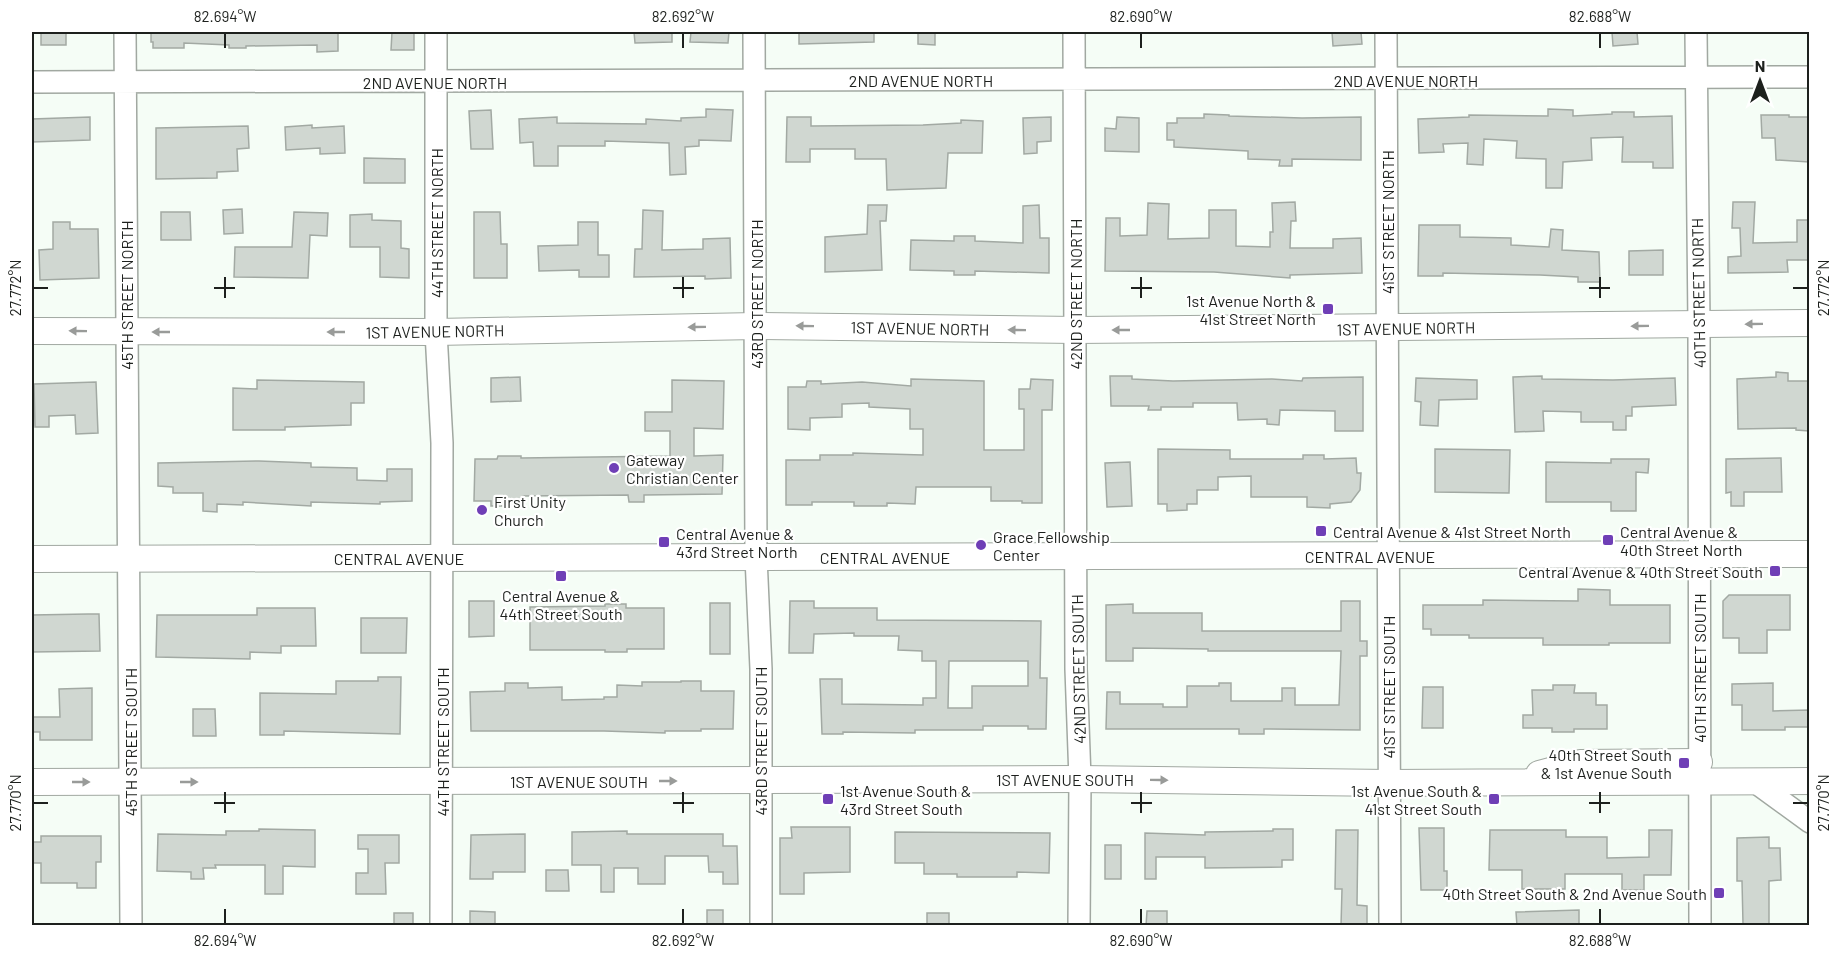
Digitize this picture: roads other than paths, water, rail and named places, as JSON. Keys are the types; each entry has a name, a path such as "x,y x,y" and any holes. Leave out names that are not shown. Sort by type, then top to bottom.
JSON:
{"main road":[{"name":"1ST AVENUE NORTH","path":"32,331 436,332 756,326 1076,330 1387,329 1809,323"},
{"name":"CENTRAL AVENUE","path":"32,559 1809,554"},
{"name":"1ST AVENUE SOUTH","path":"32,782 1080,779 1388,783 1516,782 1700,771 1755,782 1809,781"}],"street":[{"name":"45TH STREET NORTH","path":"125,32 128,559"},
{"name":"44TH STREET NORTH","path":"436,32 436,332 442,443 441,558"},
{"name":"43RD STREET NORTH","path":"754,32 756,557"},
{"name":"42ND STREET NORTH","path":"1074,32 1077,557"},
{"name":"41ST STREET NORTH","path":"1386,32 1388,555"},
{"name":"40TH STREET NORTH","path":"1696,32 1699,325 1698,555"},
{"name":"2ND AVENUE NORTH","path":"32,82 1074,79 1386,81 1809,77"},
{"name":"41ST STREET SOUTH","path":"1388,555 1390,926"},
{"name":"40TH STREET SOUTH","path":"1698,555 1700,926"},
{"name":"43RD STREET SOUTH","path":"756,557 760,669 761,926"},
{"name":"42ND STREET SOUTH","path":"1077,557 1079,926"},
{"name":"44TH STREET SOUTH","path":"441,558 441,926"},
{"name":"45TH STREET SOUTH","path":"128,559 131,926"},
{"path":"1755,782 1809,822"}],"place":[{"name":"1st Avenue North & 41st Street North","path":"1328,309"},
{"name":"Gateway Christian Center","path":"614,468"},
{"name":"First Unity Church","path":"482,510"},
{"name":"Central Avenue & 41st Street North","path":"1321,531"},
{"name":"Central Avenue & 40th Street North","path":"1608,540"},
{"name":"Central Avenue & 43rd Street North","path":"664,542"},
{"name":"Grace Fellowship Center","path":"981,545"},
{"name":"Central Avenue & 40th Street South","path":"1775,571"},
{"name":"Central Avenue & 44th Street South","path":"561,576"},
{"name":"40th Street South & 1st Avenue South","path":"1684,763"},
{"name":"1st Avenue South & 43rd Street South","path":"828,799"},
{"name":"1st Avenue South & 41st Street South","path":"1494,799"},
{"name":"40th Street South & 2nd Avenue South","path":"1719,893"}]}
